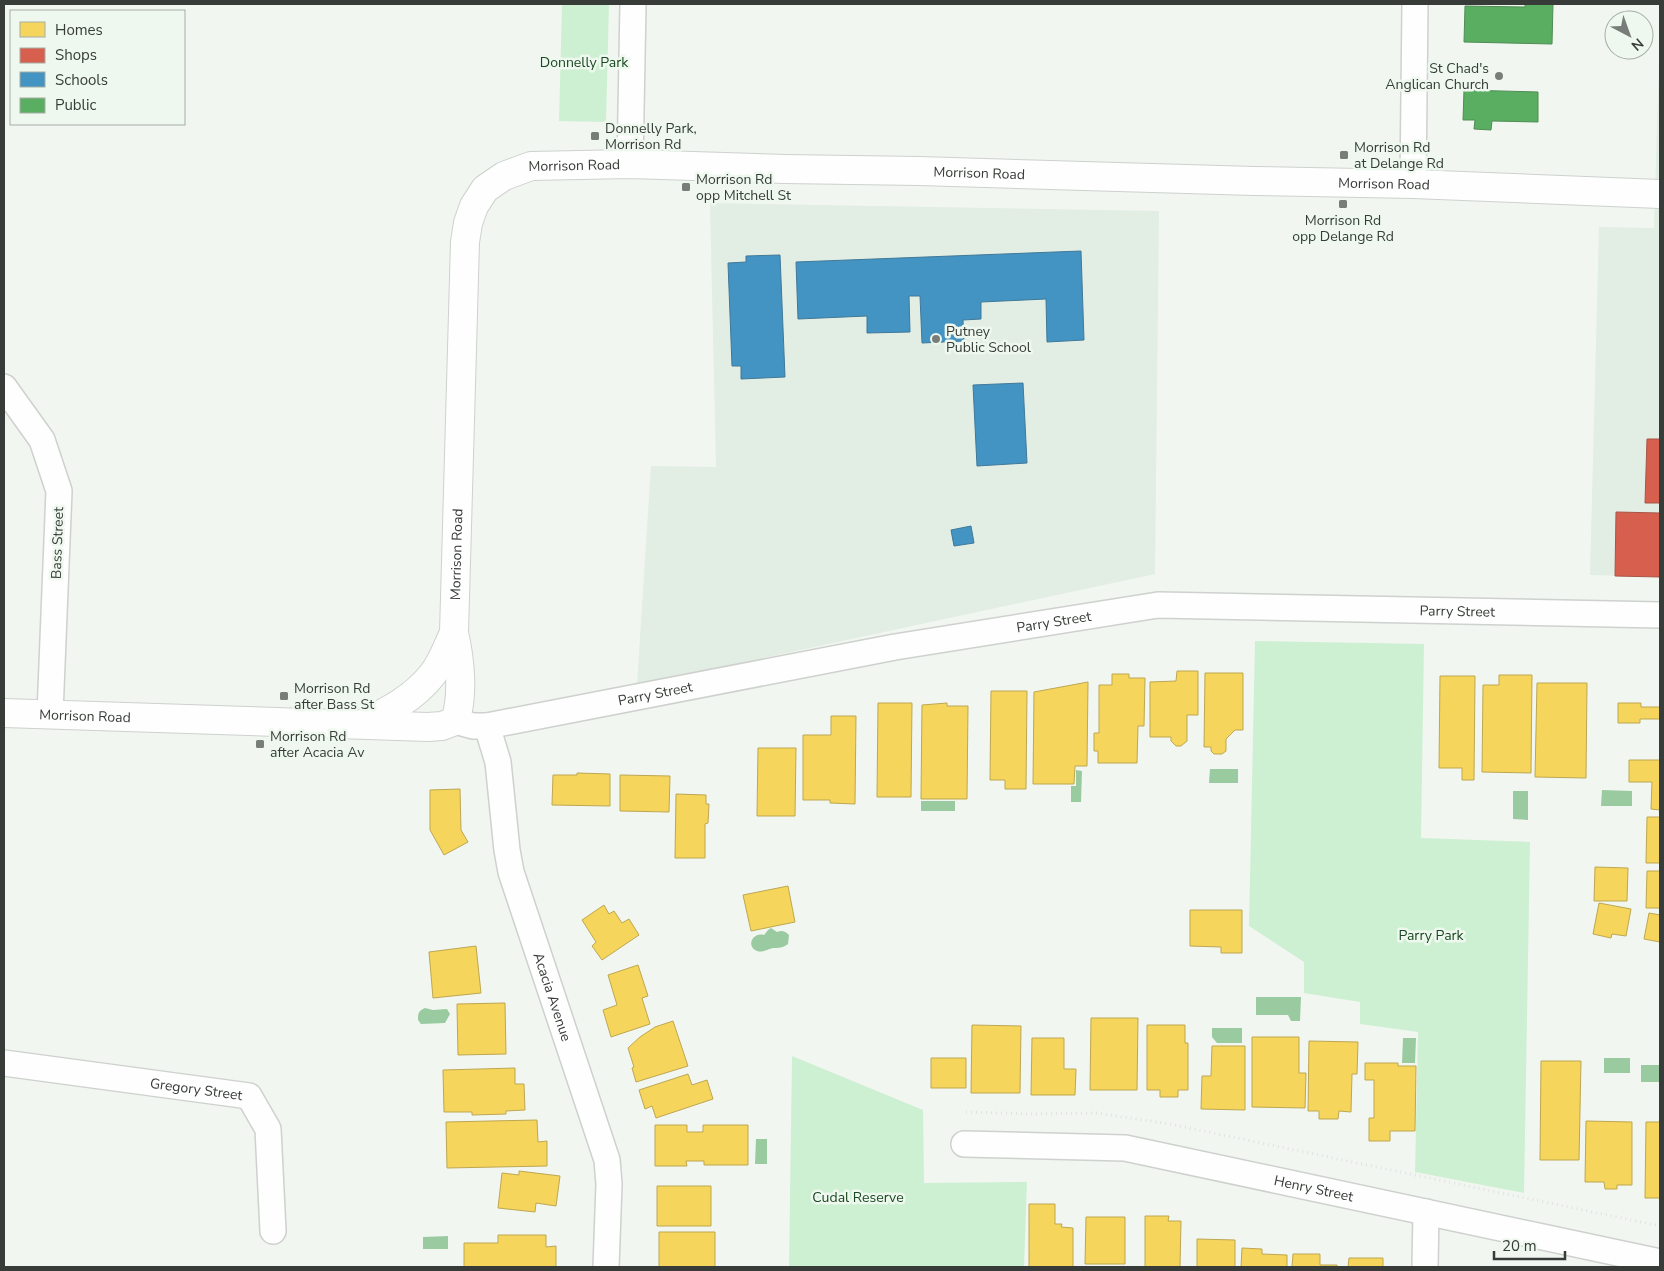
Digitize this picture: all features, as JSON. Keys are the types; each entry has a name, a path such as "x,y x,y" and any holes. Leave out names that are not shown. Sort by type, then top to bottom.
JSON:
{"street":[{"path":"630,164 633,4"},
{"path":"1413,184 1415,4"},
{"name":"Morrison Road","path":"4,713 442,726 455,721 459,708 459,654 454,633 465,242 468,222 474,206 485,189 504,176 531,166 630,164 1254,182 1413,184 1660,194"},
{"name":"Bass Street","path":"4,387 42,440 59,491 50,714"},
{"name":"Parry Street","path":"455,721 473,726 487,726 895,648 1158,605 1660,615"},
{"path":"361,724 401,703 424,684 433,674 454,633"},
{"name":"Acacia Avenue","path":"487,726 498,762 511,872 607,1160 609,1184 606,1267"},
{"name":"Gregory Street","path":"4,1062 250,1096 268,1129 273,1231"},
{"name":"Henry Street","path":"964,1144 1125,1148 1660,1262"},
{"path":"1425,1267 1426,1212"}],"path":[{"path":"966,1112 1030,1114 1097,1113 1170,1124 1660,1226"}],"shaded area":[{"path":"1660,27 1660,577 1590,575 1599,227 1654,228"},
{"name":"Putney Public School","path":"710,203 1159,211 1155,574 637,685 651,466 716,467"},
{"path":"1210,769 1238,769 1238,783 1209,783"},
{"path":"1076,770 1082,771 1081,802 1071,802 1071,786 1076,786"},
{"path":"1602,790 1632,791 1632,806 1601,806"},
{"path":"1513,791 1528,791 1528,820 1513,819"},
{"path":"921,801 955,801 955,811 921,811"},
{"path":"771,928 777,932 783,931 789,935 788,944 761,952 754,949 751,943 752,940 756,936 764,935"},
{"path":"1256,997 1301,997 1300,1021 1291,1021 1288,1015 1256,1015"},
{"path":"425,1008 433,1010 447,1009 450,1014 445,1023 421,1024 418,1020 418,1014"},
{"path":"1212,1028 1242,1028 1242,1043 1217,1043 1212,1037"},
{"path":"1403,1038 1416,1038 1415,1063 1402,1063"},
{"path":"1604,1058 1630,1058 1630,1073 1604,1073"},
{"path":"1641,1065 1660,1065 1660,1082 1641,1082"},
{"path":"756,1139 767,1139 767,1164 755,1164"},
{"path":"448,1236 448,1249 423,1249 423,1237"}],"green space":[{"name":"Donnelly Park","path":"562,4 609,4 606,122 559,121"},
{"name":"Parry Park","path":"1255,641 1424,644 1421,838 1530,842 1524,1193 1415,1172 1418,1032 1360,1024 1360,1002 1304,993 1304,962 1249,926"},
{"name":"Cudal Reserve","path":"792,1056 923,1110 924,1183 1027,1182 1024,1267 789,1267"}],"building: Homes":[{"path":"1177,671 1198,671 1198,715 1187,715 1187,741 1181,746 1176,746 1171,741 1171,737 1150,737 1150,682 1176,681"},
{"path":"1205,673 1243,673 1243,730 1235,730 1226,739 1226,751 1222,754 1214,754 1211,751 1211,747 1204,747"},
{"path":"1112,674 1129,674 1129,678 1145,678 1144,726 1138,726 1137,763 1098,763 1098,751 1094,751 1094,733 1099,733 1099,685 1112,685"},
{"path":"1499,675 1532,675 1531,773 1482,772 1483,685 1499,685"},
{"path":"1440,676 1475,676 1474,780 1462,780 1462,768 1439,768"},
{"path":"1088,682 1087,766 1075,766 1074,784 1033,784 1034,692"},
{"path":"1537,683 1587,683 1586,778 1535,777"},
{"path":"991,691 1027,691 1026,789 1005,789 1005,780 990,780"},
{"path":"878,703 912,703 911,797 877,797"},
{"path":"947,703 947,706 968,706 967,799 921,799 922,705"},
{"path":"1618,703 1641,703 1641,707 1660,707 1660,719 1640,719 1640,723 1618,723"},
{"path":"831,716 856,716 855,804 830,803 830,800 803,800 803,735 831,735"},
{"path":"758,748 796,748 795,816 757,816"},
{"path":"1629,760 1660,760 1660,810 1651,809 1652,782 1629,782"},
{"path":"577,773 610,774 610,806 552,805 553,775 577,775"},
{"path":"620,775 670,776 669,812 620,811"},
{"path":"460,789 461,830 468,842 444,855 430,830 430,790"},
{"path":"676,794 706,795 706,804 709,804 708,823 705,824 705,858 675,858"},
{"path":"1647,817 1660,817 1660,863 1646,863"},
{"path":"1595,867 1628,868 1627,901 1594,901"},
{"path":"1647,871 1660,871 1660,908 1646,908"},
{"path":"788,886 795,922 751,931 743,895"},
{"path":"1599,903 1631,909 1626,936 1612,934 1611,938 1593,934"},
{"path":"604,905 609,914 614,911 622,923 629,919 639,935 602,960 592,946 596,942 582,920"},
{"path":"1190,910 1242,910 1242,953 1221,953 1221,947 1190,946"},
{"path":"1649,913 1660,915 1660,942 1644,939"},
{"path":"476,946 481,993 433,998 429,952"},
{"path":"638,965 648,996 642,998 650,1024 611,1037 603,1010 617,1005 608,975"},
{"path":"505,1003 506,1054 458,1055 457,1004"},
{"path":"1091,1018 1138,1018 1137,1090 1090,1090"},
{"path":"673,1021 688,1066 636,1082 628,1048 655,1027"},
{"path":"972,1025 1021,1026 1020,1093 971,1093"},
{"path":"1147,1025 1185,1025 1185,1043 1188,1043 1188,1090 1178,1090 1178,1097 1160,1097 1160,1090 1147,1090"},
{"path":"1252,1037 1299,1037 1299,1073 1306,1073 1305,1108 1252,1107"},
{"path":"1032,1038 1064,1038 1064,1069 1076,1069 1075,1095 1031,1095"},
{"path":"1309,1041 1358,1042 1357,1074 1352,1074 1351,1112 1339,1111 1338,1119 1319,1119 1319,1111 1308,1111"},
{"path":"1212,1046 1245,1046 1245,1110 1201,1109 1202,1076 1211,1076"},
{"path":"931,1058 966,1058 966,1088 931,1088"},
{"path":"1541,1061 1581,1061 1579,1160 1540,1160"},
{"path":"1365,1063 1398,1063 1398,1066 1416,1066 1415,1131 1390,1131 1390,1141 1369,1141 1369,1118 1374,1118 1374,1080 1365,1080"},
{"path":"515,1068 515,1084 524,1084 525,1110 506,1111 506,1114 472,1115 472,1112 444,1112 443,1070"},
{"path":"688,1074 692,1085 707,1080 713,1099 656,1118 652,1106 645,1109 639,1090"},
{"path":"537,1120 538,1142 547,1141 547,1166 447,1168 446,1122"},
{"path":"1586,1121 1632,1122 1632,1185 1617,1185 1617,1189 1605,1189 1604,1182 1585,1182"},
{"path":"1646,1122 1660,1122 1660,1198 1645,1198"},
{"path":"655,1125 687,1125 687,1132 703,1132 703,1125 748,1125 748,1165 704,1165 704,1161 686,1161 687,1166 655,1166"},
{"path":"519,1171 560,1176 556,1206 536,1203 535,1212 498,1208 502,1173 519,1175"},
{"path":"657,1186 711,1186 711,1226 657,1226"},
{"path":"1029,1204 1055,1204 1055,1224 1062,1224 1061,1227 1073,1228 1073,1267 1029,1267"},
{"path":"1145,1216 1169,1216 1168,1221 1181,1221 1180,1267 1145,1267"},
{"path":"1086,1217 1125,1217 1125,1264 1085,1264"},
{"path":"659,1232 715,1232 715,1267 659,1267"},
{"path":"498,1235 546,1235 546,1247 556,1246 556,1267 464,1267 464,1243 498,1243"},
{"path":"1197,1239 1235,1240 1235,1267 1197,1267"},
{"path":"1242,1248 1262,1249 1262,1254 1287,1255 1287,1267 1241,1267"},
{"path":"1293,1254 1320,1254 1320,1265 1337,1265 1337,1267 1292,1267"},
{"path":"1349,1258 1383,1258 1383,1267 1348,1267"}],"building: Shops":[{"path":"1647,439 1660,439 1660,503 1645,503"},
{"path":"1616,512 1660,513 1660,577 1615,576"}],"building: Schools":[{"path":"1081,251 1084,340 1047,342 1046,299 981,302 981,319 963,320 964,341 922,343 920,296 909,296 910,332 867,333 867,316 798,319 796,262"},
{"path":"780,255 785,377 741,379 741,366 732,366 728,263 746,262 746,256"},
{"path":"1023,383 1027,463 977,466 973,385"},
{"path":"971,526 974,543 954,546 951,530"}],"building: Public":[{"path":"1525,4 1553,4 1552,44 1464,42 1465,6 1525,7"},
{"path":"1464,90 1538,92 1538,122 1492,121 1491,130 1474,129 1475,120 1463,120"}],"place":[{"name":"St Chad's Anglican Church","path":"1499,76"},
{"name":"Donnelly Park, Morrison Rd","path":"595,136"},
{"name":"Morrison Rd at Delange Rd","path":"1344,155"},
{"name":"Morrison Rd opp Mitchell St","path":"686,187"},
{"name":"Morrison Rd opp Delange Rd","path":"1343,204"},
{"name":"Putney Public School","path":"936,339"},
{"name":"Morrison Rd after Bass St","path":"284,696"},
{"name":"Morrison Rd after Acacia Av","path":"260,744"}]}
